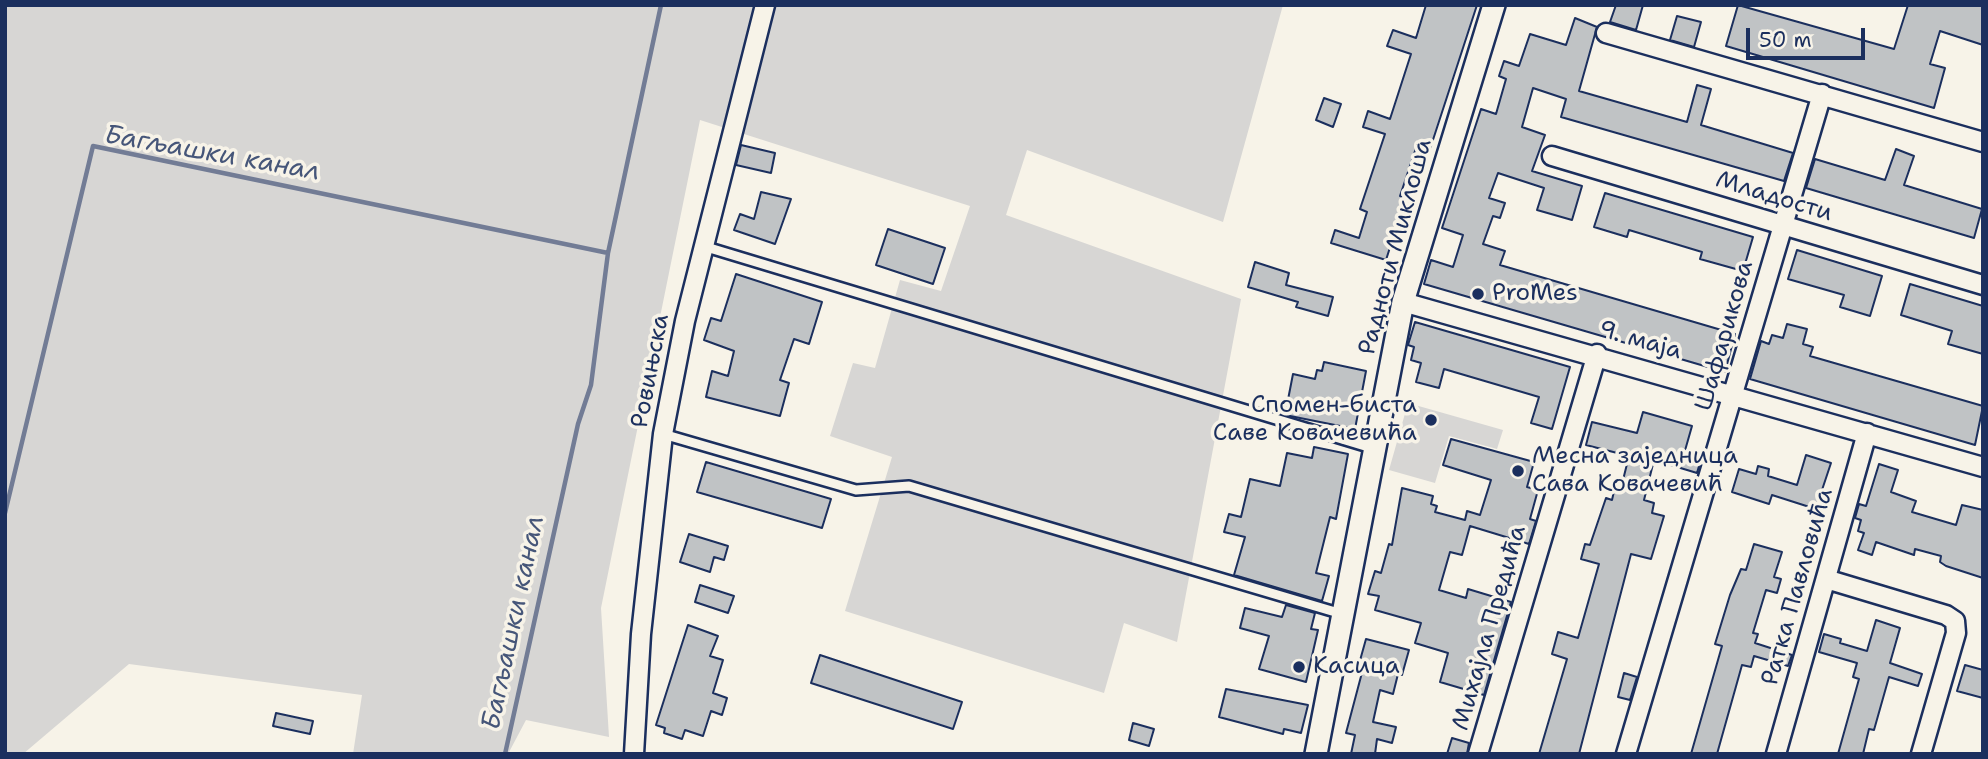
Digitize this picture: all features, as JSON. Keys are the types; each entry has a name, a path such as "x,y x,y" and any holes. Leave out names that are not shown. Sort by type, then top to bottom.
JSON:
{"street":[{"name":"Ровињска","path":"634,754 641,634 663,434 703,246 765,5"},
{"name":"Радноти Миклоша","path":"1316,754 1403,302 1494,5"},
{"path":"1606,33 1983,142"},
{"name":"Шафарикова","path":"1626,754 1822,94"},
{"name":"Младости","path":"1552,156 1983,285"},
{"name":"9. маја","path":"1403,302 1597,354 1983,467"},
{"name":"Михајла Предића","path":"1478,754 1597,354"},
{"name":"Ратка Павловића","path":"1776,754 1867,433"},
{"path":"1826,579 1945,615 1955,621 1956,634 1921,754"}],"lane":[{"path":"703,246 1375,449"},
{"path":"663,434 856,490 909,486 1343,614"}],"shaded area":[{"path":"5,5 1283,5 1223,222 1027,150 1006,215 1241,299 1177,642 1124,623 1104,693 845,611 892,457 830,436 853,363 875,368 900,280 941,291 970,206 700,120 601,608 609,737 526,720 508,754 353,754 362,695 129,664 23,754 5,754"},
{"path":"1408,403 1503,430 1497,449 1449,436 1435,483 1389,470"}],"building":[{"path":"1426,5 1477,5 1430,149 1417,145 1400,196 1413,200 1405,225 1398,222 1386,260 1331,243 1335,230 1359,238 1367,212 1360,209 1385,134 1363,127 1368,111 1390,119 1411,54 1387,46 1393,30 1416,38"},
{"path":"1616,5 1643,5 1636,30 1610,22"},
{"path":"1738,5 1894,49 1908,5 1983,5 1983,45 1940,31 1930,64 1945,68 1934,108 1726,46"},
{"path":"1677,16 1701,22 1694,47 1670,40"},
{"path":"1575,18 1597,27 1579,91 1687,122 1697,85 1711,89 1701,125 1793,153 1784,181 1561,117 1566,99 1533,88 1522,127 1545,135 1532,171 1582,186 1572,220 1537,210 1544,188 1498,173 1489,198 1505,203 1500,218 1493,216 1483,244 1505,251 1500,265 1735,334 1725,372 1424,284 1431,260 1453,267 1463,235 1442,228 1481,109 1496,114 1506,79 1499,76 1504,61 1519,66 1530,34 1566,45"},
{"path":"1324,98 1341,104 1333,127 1316,120"},
{"path":"741,145 775,153 771,173 736,165"},
{"path":"1896,149 1914,156 1904,185 1982,209 1974,238 1806,188 1815,159 1885,180"},
{"path":"761,192 791,199 775,244 734,230 740,214 754,219"},
{"path":"1605,193 1753,237 1743,271 1700,259 1702,252 1629,230 1627,237 1594,227"},
{"path":"888,229 945,248 933,284 876,265"},
{"path":"1797,250 1882,276 1870,316 1840,307 1844,295 1788,279"},
{"path":"1255,262 1289,273 1286,285 1333,297 1328,316 1296,307 1298,302 1248,287"},
{"path":"736,274 822,302 809,344 794,339 780,380 789,383 780,416 706,397 712,371 728,376 734,351 704,340 711,318 721,321"},
{"path":"1910,284 1983,306 1983,354 1948,344 1952,331 1901,315"},
{"path":"1415,322 1570,367 1552,429 1531,423 1539,397 1444,369 1439,388 1416,382 1421,363 1411,360 1414,347 1408,345"},
{"path":"1787,324 1807,329 1803,344 1813,347 1810,356 1983,406 1975,445 1750,379 1761,341 1769,344 1772,335 1783,338"},
{"path":"1324,362 1366,371 1355,429 1285,415 1293,374 1315,379 1317,370 1322,371"},
{"path":"1643,412 1692,426 1684,454 1701,459 1697,473 1654,460 1644,500 1654,503 1652,513 1664,516 1651,559 1631,554 1579,754 1539,754 1567,659 1552,654 1558,632 1578,638 1599,564 1581,559 1585,544 1590,545 1606,498 1612,500 1617,478 1623,480 1629,456 1586,445 1592,422 1637,433"},
{"path":"1451,439 1534,462 1527,487 1538,490 1530,519 1536,521 1529,544 1470,526 1462,555 1450,552 1439,590 1466,598 1468,589 1511,602 1484,695 1440,682 1448,653 1415,643 1421,623 1375,610 1379,596 1368,594 1375,571 1381,573 1389,544 1392,545 1402,488 1433,496 1431,504 1437,506 1435,512 1465,520 1467,511 1480,515 1491,480 1443,465"},
{"path":"1314,447 1348,454 1336,519 1330,517 1316,573 1329,576 1322,601 1234,575 1245,537 1224,532 1229,514 1241,517 1250,479 1280,486 1287,453 1312,458"},
{"path":"1806,455 1831,463 1821,493 1827,495 1822,511 1772,495 1769,504 1732,492 1739,469 1756,474 1758,466 1769,469 1768,476 1797,485"},
{"path":"706,462 831,499 822,528 697,492"},
{"path":"1879,464 1898,470 1891,492 1916,501 1912,512 1956,525 1962,505 1983,510 1983,578 1946,566 1940,562 1941,556 1915,549 1914,555 1876,542 1872,555 1858,550 1864,533 1858,531 1861,520 1855,518 1859,504 1866,506"},
{"path":"689,534 728,546 724,560 714,557 710,572 680,562"},
{"path":"1754,544 1782,552 1774,577 1781,579 1777,593 1766,590 1753,633 1758,634 1755,643 1792,655 1788,666 1754,656 1751,667 1742,665 1717,754 1691,754 1722,646 1715,644 1730,595 1741,569 1746,570"},
{"path":"700,585 734,596 728,613 695,602"},
{"path":"1286,605 1315,613 1311,629 1318,630 1306,682 1259,669 1269,636 1240,628 1245,608 1282,617"},
{"path":"1876,620 1900,628 1890,663 1922,674 1918,686 1889,677 1874,730 1869,729 1863,754 1838,754 1859,679 1853,677 1857,663 1819,652 1824,634 1841,639 1840,643 1867,651"},
{"path":"688,625 718,636 710,656 723,660 713,693 727,698 722,715 711,711 703,736 685,730 682,739 664,733 665,728 656,725"},
{"path":"1366,639 1409,650 1402,675 1398,674 1393,694 1380,690 1373,722 1396,727 1392,743 1377,739 1375,754 1351,754 1355,735 1346,733 1364,665 1359,664"},
{"path":"820,655 962,702 953,729 811,683"},
{"path":"1965,665 1983,670 1983,698 1957,691"},
{"path":"1624,673 1637,677 1630,700 1618,697"},
{"path":"1226,689 1308,705 1301,733 1284,729 1283,734 1219,717"},
{"path":"276,713 313,721 310,734 273,726"},
{"path":"1133,723 1154,729 1149,746 1129,740"},
{"path":"1452,738 1469,743 1467,754 1447,754"}],"waterway":[{"name":"Багљашки канал","path":"505,754 578,424 591,385 608,253 661,5"},
{"name":"Багљашки канал","path":"5,513 93,146 608,253"}],"place":[{"name":"ProMes","path":"1478,294"},
{"name":"Спомен-биста Саве Ковачевића","path":"1431,420"},
{"name":"Месна заједница Сава Ковачевић","path":"1518,471"},
{"name":"Касица","path":"1299,667"}]}
